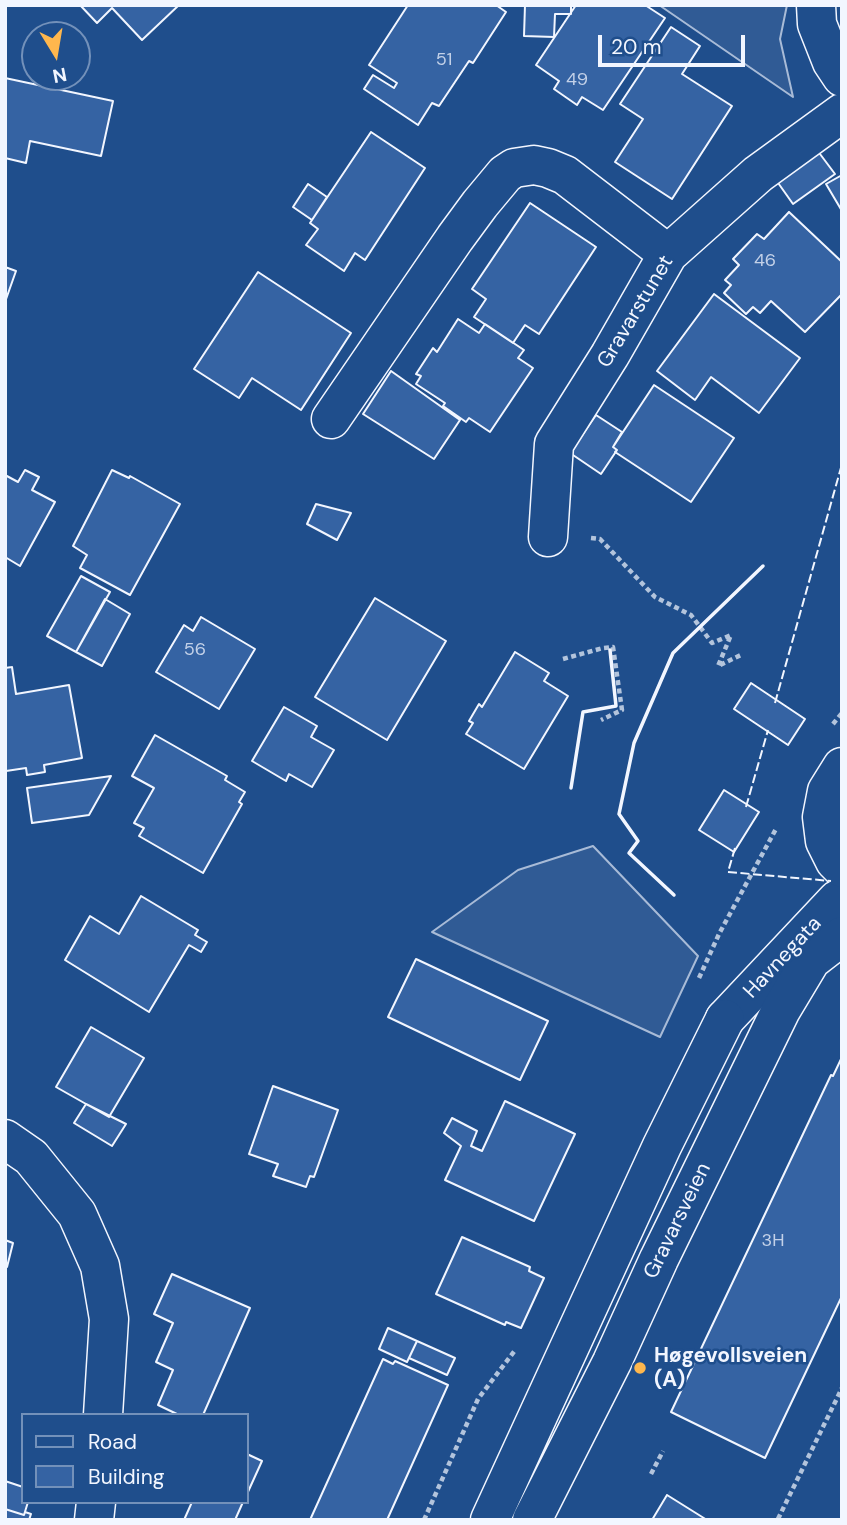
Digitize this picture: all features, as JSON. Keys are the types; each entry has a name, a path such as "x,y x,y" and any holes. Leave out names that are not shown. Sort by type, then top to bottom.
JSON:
{"main road":[{"path":"816,5 817,24 829,56 842,77"},
{"name":"Gravarstunet","path":"548,537 554,444 610,355 668,254 758,173 842,113"},
{"path":"331,419 455,238 505,174 514,169 534,164 565,175 668,254"},
{"path":"842,767 827,792 822,817 825,841 842,869"},
{"name":"Havnegata","path":"725,1018 837,900 842,900"},
{"name":"Gravarsveien","path":"532,1520 612,1362 664,1247 781,1010 811,960 842,936"},
{"name":"Gravarsveien","path":"490,1520 662,1146 725,1018"},
{"path":"5,1139 31,1157 77,1214 100,1266 109,1319 103,1413"}],"path":[{"path":"548,537 600,539 655,597 691,615 712,643 731,635 718,666 743,654"},
{"path":"563,659 613,647 622,710 601,720"},
{"path":"778,1519 842,1390"},
{"path":"833,1408 842,1411"},
{"path":"650,1474 663,1451"}],"shaded area":[{"path":"659,5 787,5 780,39 793,97"},
{"path":"593,846 698,956 660,1037 432,932 518,870"}],"building":[{"path":"80,5 179,5 142,40 112,8 97,23"},
{"path":"408,5 496,5 506,12 473,63 469,61 439,106 432,103 418,125 364,89 373,75 394,88 397,83 369,65"},
{"path":"525,5 571,5 571,14 555,14 554,37 524,36"},
{"path":"576,5 645,5 665,18 603,110 582,97 577,105 554,89 559,81 536,65"},
{"path":"671,27 700,46 682,74 732,106 672,199 615,162 643,119 620,104"},
{"path":"5,78 21,81 21,91 66,91 113,101 101,156 30,141 26,163 5,158"},
{"path":"371,132 425,168 365,260 355,253 344,271 306,245 318,229 310,223"},
{"path":"817,150 835,174 793,204 776,180"},
{"path":"842,175 842,211 826,184"},
{"path":"308,184 327,197 312,220 293,207"},
{"path":"530,203 596,247 539,334 525,325 513,343 474,317 486,299 472,289"},
{"path":"789,212 842,262 842,294 805,332 771,301 760,313 753,307 746,314 724,293 731,285 725,280 739,265 733,259 757,234 764,239"},
{"path":"5,267 16,271 5,302"},
{"path":"258,272 351,333 301,410 252,378 239,398 194,369"},
{"path":"714,294 800,358 759,413 711,377 695,400 657,371"},
{"path":"458,319 479,333 485,324 524,350 518,358 533,368 490,432 469,418 466,422 443,406 445,403 416,384 421,376 416,374 433,348 437,352"},
{"path":"391,371 460,420 434,459 363,414"},
{"path":"654,385 734,438 691,502 615,452 617,450 613,447"},
{"path":"596,415 622,432 613,447 617,450 601,474 570,453"},
{"path":"25,470 39,477 32,490 55,502 20,566 5,557 5,475 18,482"},
{"path":"112,470 129,478 130,476 180,504 130,595 80,568 87,555 73,546"},
{"path":"316,504 351,513 337,540 307,524"},
{"path":"81,576 110,592 76,652 47,636"},
{"path":"375,598 446,641 387,740 315,697"},
{"path":"105,599 130,614 102,666 76,652"},
{"path":"201,617 255,649 219,709 156,672 184,625 193,631"},
{"path":"515,652 549,673 544,681 568,696 524,769 466,734 473,723 469,721 479,704 482,707"},
{"path":"12,667 16,694 69,685 82,758 44,765 45,772 27,775 26,768 6,771 5,668"},
{"path":"751,683 805,719 788,745 734,709"},
{"path":"284,707 317,726 311,737 334,750 312,787 289,774 286,781 252,761"},
{"path":"155,735 227,776 225,780 245,792 239,802 242,804 203,873 139,836 144,828 134,823 154,788 132,776"},
{"path":"111,776 89,815 32,823 27,788"},
{"path":"724,790 759,812 734,852 699,830"},
{"path":"141,896 198,930 195,935 207,942 201,952 189,945 149,1012 65,960 90,916 119,934"},
{"path":"416,959 548,1021 520,1080 388,1017"},
{"path":"91,1027 144,1058 109,1117 56,1087"},
{"path":"842,1057 842,1296 765,1458 671,1412"},
{"path":"273,1086 338,1110 314,1177 310,1176 306,1187 273,1176 278,1164 249,1154"},
{"path":"505,1101 575,1134 534,1221 445,1180 461,1146 444,1133 452,1118 477,1131 471,1146 482,1151"},
{"path":"86,1104 126,1124 112,1146 74,1123"},
{"path":"462,1237 530,1267 529,1271 544,1278 521,1328 506,1322 505,1325 436,1294"},
{"path":"5,1240 13,1243 7,1267 5,1267"},
{"path":"172,1274 250,1308 204,1413 175,1413 158,1405 173,1370 156,1362 173,1323 154,1314"},
{"path":"388,1328 417,1341 407,1362 379,1349"},
{"path":"417,1341 455,1358 447,1375 409,1358"},
{"path":"383,1359 393,1364 395,1361 448,1385 387,1520 310,1520"},
{"path":"248,1454 262,1461 248,1492"},
{"path":"5,1481 21,1486 21,1504 27,1504 24,1515 5,1509"},
{"path":"667,1495 707,1520 652,1520"},
{"path":"191,1504 242,1504 235,1520 184,1520"},
{"path":"5,1509 24,1515 25,1512 31,1514 29,1520 5,1520"}],"fence":[{"path":"775,703 842,464"},
{"path":"746,807 768,730"},
{"path":"735,848 728,872 831,881"}],"wall":[{"path":"674,895 629,853 638,841 619,814 634,743 673,653 763,566"},
{"path":"571,788 583,712 616,706 610,650"}],"place":[{"name":"Høgevollsveien (A)","path":"640,1368"}]}
